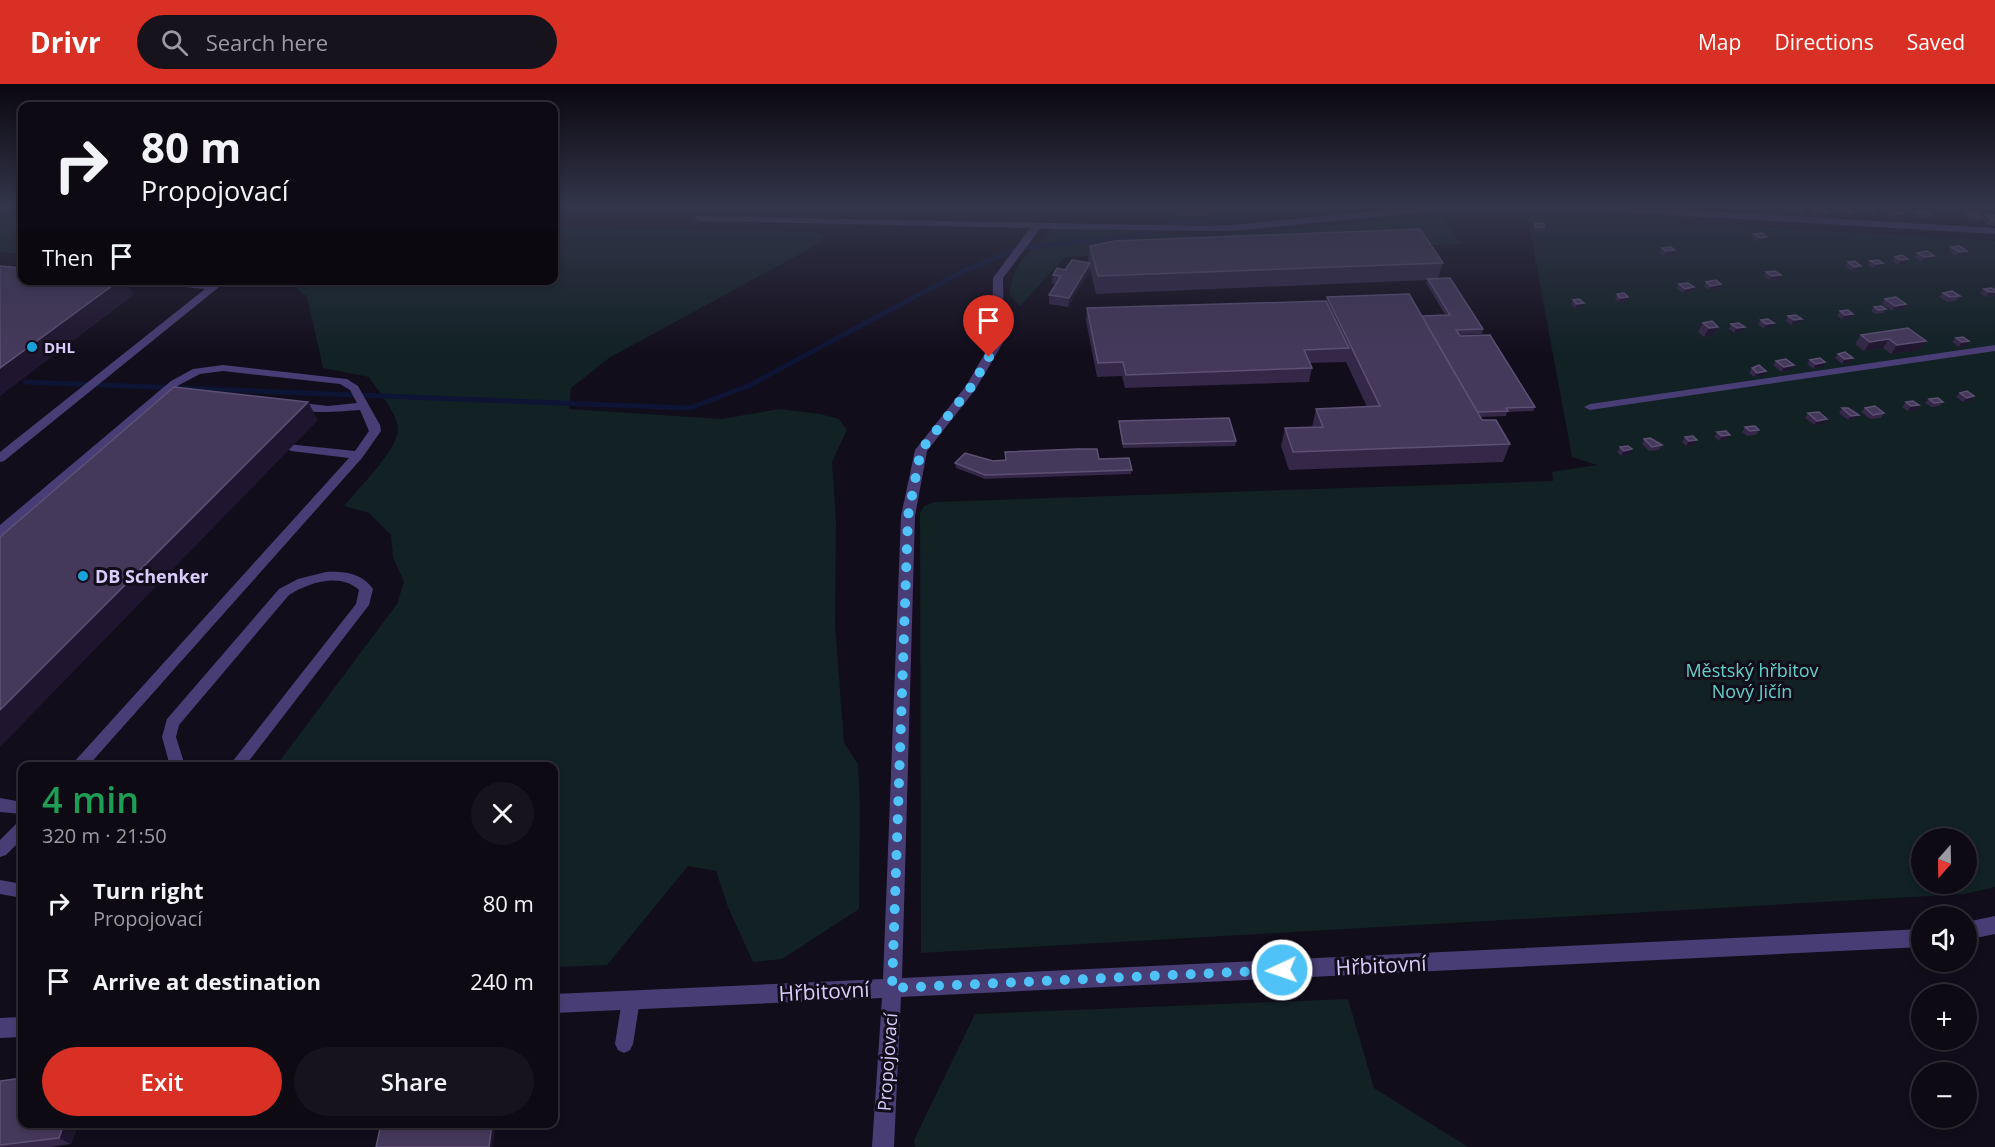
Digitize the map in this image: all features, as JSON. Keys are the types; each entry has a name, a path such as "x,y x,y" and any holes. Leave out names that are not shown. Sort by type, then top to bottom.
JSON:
{"street":[{"name":"Propojovací","path":"883,1147 892,988 908,516 921,450 971,387 998,341 998,278 1015,256"},
{"path":"1977,929 1995,925"},
{"name":"Hřbitovní","path":"558,1004 1911,939"},
{"path":"0,1028 18,1028"}],"lane":[{"path":"0,458 214,287 194,285"},
{"path":"1590,407 1995,348"},
{"path":"0,532 175,383 197,371 223,368 344,381 352,385 374,425 375,431 358,455 83,762"},
{"path":"280,404 328,409 364,406"},
{"path":"291,447 358,455"},
{"path":"176,762 169,737 172,723 284,592 298,582 318,577 343,578 363,585 366,594 357,612 240,762"},
{"path":"0,805 18,807"},
{"path":"0,849 18,833"},
{"path":"0,887 18,890"},
{"path":"624,1044 631,1000"}],"green space":[{"path":"558,256 797,256 609,358 571,388 569,409 722,419 779,409 820,414 839,419 847,430 832,462 836,522 835,624 844,743 858,764 859,909 782,959 753,962 728,907 716,871 688,866 607,965 558,967 558,762 279,762 397,604 404,582 393,557 391,535 369,513 344,506 391,448 398,430 395,417 369,377 323,368 307,297 294,285 558,285"},
{"path":"1026,256 1108,256 1065,257 1020,306 1010,295 1014,273"},
{"name":"Městský hřbitov Nový Jičín","path":"1535,256 1995,256 1995,887 1977,891 1977,828 1911,828 1911,894 1965,894 921,953 920,513 924,506 935,502 1553,481 1552,472 1597,465 1572,457"},
{"path":"1348,999 1374,1088 1468,1147 915,1147 914,1140 975,1014"}],"building":[{"path":"1093,256 1438,256 1443,263 1098,276"},
{"path":"1903,256 1908,259 1901,260 1895,257"},
{"path":"1072,260 1090,263 1069,298 1049,295 1061,276 1053,275 1057,268 1065,270"},
{"path":"1878,260 1883,263 1876,264 1870,261"},
{"path":"1855,261 1861,266 1854,267 1848,262"},
{"path":"0,266 18,268 18,285 113,285 0,368"},
{"path":"1775,271 1781,275 1772,276 1766,272"},
{"path":"1450,278 1483,329 1456,330 1460,336 1490,335 1535,407 1477,412 1422,316 1450,315 1428,279"},
{"path":"1716,280 1721,284 1711,286 1706,282"},
{"path":"1688,283 1694,287 1685,289 1679,284"},
{"path":"1992,288 1995,292 1984,289"},
{"path":"1952,291 1960,296 1950,297 1943,293"},
{"path":"1624,293 1628,297 1620,298 1617,294"},
{"path":"1409,294 1482,420 1496,420 1510,444 1293,452 1285,428 1323,427 1316,409 1380,406 1327,297"},
{"path":"1896,297 1906,304 1895,306 1885,299"},
{"path":"1579,299 1584,303 1577,304 1573,300"},
{"path":"1326,301 1349,348 1304,350 1312,368 1126,375 1123,362 1098,363 1087,308"},
{"path":"1881,306 1886,309 1878,310 1874,307"},
{"path":"1848,310 1853,314 1845,315 1840,311"},
{"path":"1796,315 1802,319 1794,320 1788,316"},
{"path":"1768,319 1774,323 1766,324 1761,320"},
{"path":"1712,321 1718,327 1709,328 1703,323"},
{"path":"1739,323 1745,327 1737,328 1731,324"},
{"path":"1908,328 1926,341 1897,345 1889,339 1870,342 1861,335"},
{"path":"1963,337 1969,341 1962,342 1956,338"},
{"path":"1845,352 1853,358 1845,359 1838,354"},
{"path":"1820,358 1825,362 1816,364 1810,360"},
{"path":"1786,359 1794,365 1784,367 1776,361"},
{"path":"1759,365 1766,371 1757,373 1752,368"},
{"name":"DB Schenker","path":"174,387 308,402 0,710 0,537"},
{"path":"1967,391 1974,396 1967,398 1960,393"},
{"path":"1938,398 1943,402 1934,403 1929,399"},
{"path":"1913,401 1919,405 1911,406 1906,402"},
{"path":"1875,406 1884,413 1873,415 1865,408"},
{"path":"1842,408 1848,408 1859,415 1851,416"},
{"path":"1819,412 1827,419 1817,421 1808,413"},
{"path":"1229,418 1236,441 1123,444 1119,421"},
{"path":"1755,426 1759,430 1750,431 1745,427"},
{"path":"1726,431 1730,435 1722,436 1717,432"},
{"path":"1693,436 1697,440 1689,441 1685,437"},
{"path":"1650,438 1662,445 1652,447 1644,439"},
{"path":"1628,446 1632,449 1624,451 1620,447"},
{"path":"1097,449 1099,459 1129,458 1132,470 985,475 955,463 965,453 993,461 1006,460 1005,452"},
{"path":"18,1079 18,1128 63,1128 59,1138 0,1145 0,1081"},
{"path":"380,1128 491,1128 489,1147 376,1147"}],"waterway":[{"path":"25,382 690,408 748,386 963,271 1001,256"}],"place":[{"name":"DHL","path":"32,347"},
{"name":"DB Schenker","path":"83,576"}],"route":[{"path":"989,357 971,387 921,450 908,516 892,988 1282,970"}]}
